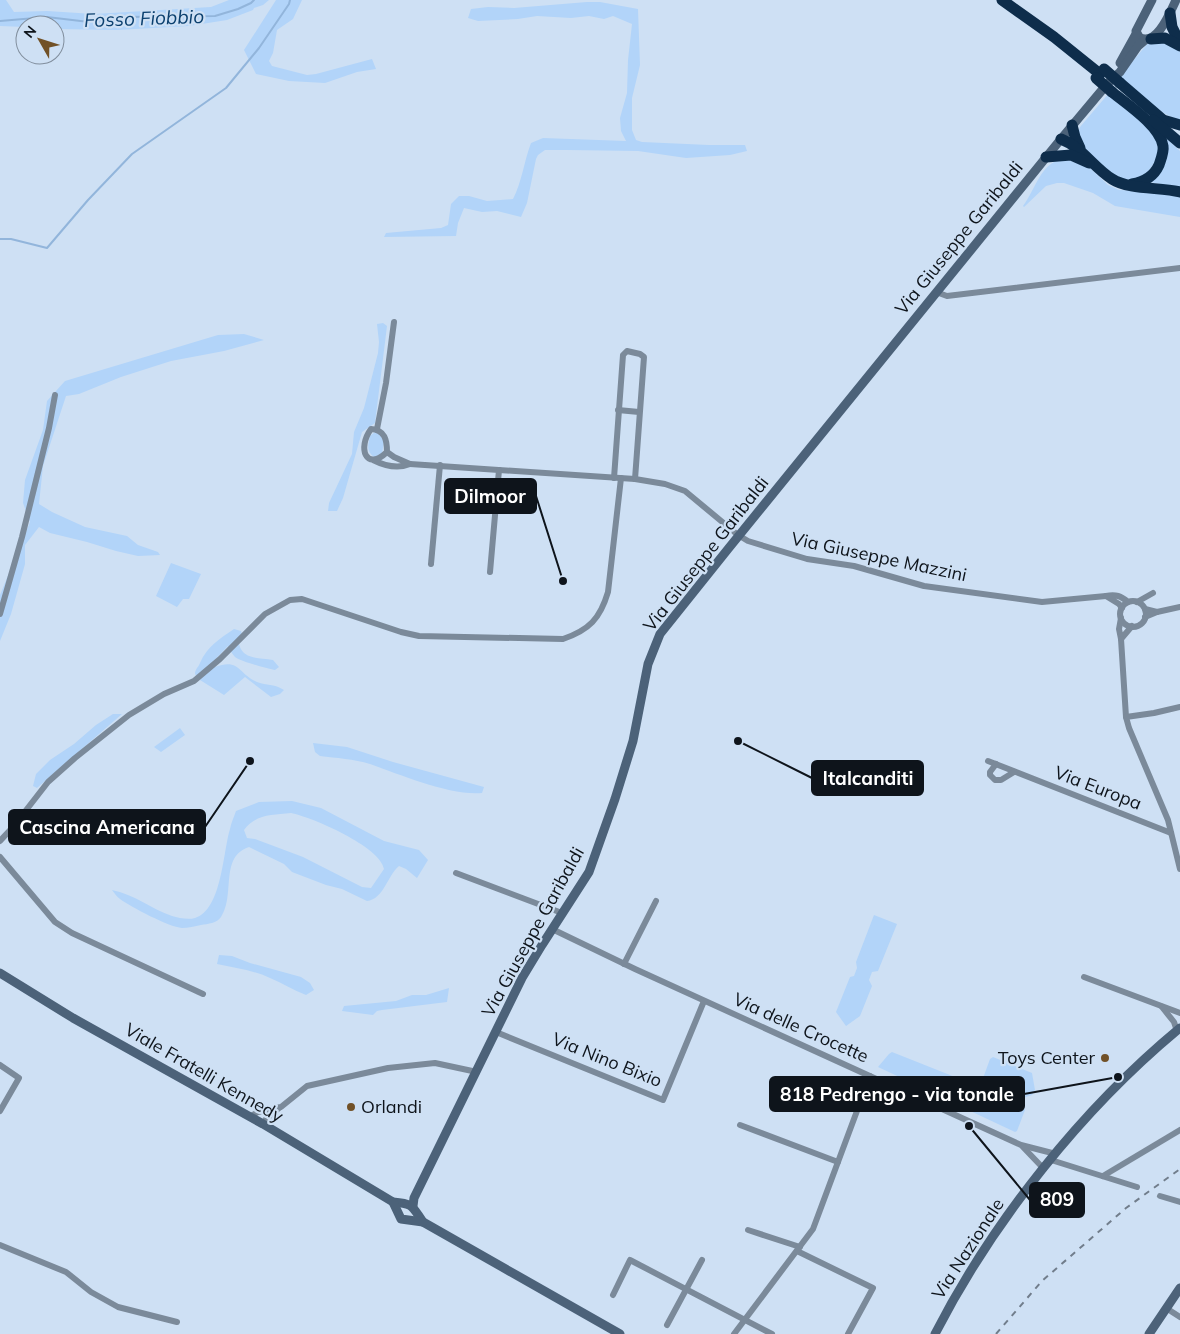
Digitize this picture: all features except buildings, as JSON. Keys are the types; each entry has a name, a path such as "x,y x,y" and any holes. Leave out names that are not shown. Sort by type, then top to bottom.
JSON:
{"highway":[{"path":"1002,0 1054,37 1180,144"},
{"path":"1170,13 1172,27 1180,44"},
{"path":"1148,39 1165,38 1180,44"},
{"path":"1108,81 1163,120 1180,125"},
{"path":"1108,81 1150,124 1163,145 1162,157 1157,169 1140,183 1128,185"},
{"path":"1072,125 1077,153"},
{"path":"1061,139 1071,143 1077,153 1113,180 1128,185 1180,192"},
{"path":"1046,157 1077,153"}],"street":[{"name":"Via Giuseppe Garibaldi","path":"411,1204 522,978 589,872 633,741 648,664 660,634 738,535 1108,81 1136,34 1137,28 1152,0"},
{"name":"Via Giuseppe Garibaldi","path":"1108,81 1120,72 1138,46 1158,32 1176,0"},
{"path":"1136,34 1148,39"},
{"path":"936,292 947,296 1180,268"},
{"path":"377,429 386,383 394,322"},
{"path":"0,841 48,782 75,758 129,715 164,694 194,681 220,659 265,614 290,600 302,599 401,632 419,636 563,639 576,634 593,622 604,606 608,592 617,478 618,410 623,355 626,352 643,355 644,357 635,479"},
{"path":"0,614 50,428 55,395"},
{"path":"618,410 639,412"},
{"path":"388,452 379,460 373,460 368,457 363,445 371,429 377,429 384,434 387,440 388,452 394,457 410,464"},
{"name":"Via Giuseppe Mazzini","path":"373,460 386,466 403,467 410,464 440,465 635,479 665,484 685,492 748,541 807,559 854,566 924,586 1042,602 1113,594 1121,596 1128,602 1138,602 1153,593 1144,608"},
{"path":"431,564 440,465"},
{"path":"490,572 499,470"},
{"path":"1106,596 1122,608"},
{"path":"1128,602 1122,608 1120,630 1126,717 1168,820 1180,869"},
{"path":"1138,602 1144,608 1157,612"},
{"path":"1121,618 1126,624 1138,625 1146,617 1157,612 1180,607"},
{"path":"1144,608 1146,617"},
{"path":"1121,639 1132,626"},
{"path":"1126,717 1180,707"},
{"name":"Via Europa","path":"988,761 1171,833"},
{"path":"996,764 990,772 990,776 995,780 1001,780 1014,772"},
{"path":"0,858 55,922 72,933 203,994"},
{"path":"456,874 562,913"},
{"path":"624,964 656,902"},
{"name":"Via delle Crocette","path":"552,929 704,1001 1021,1145 1137,1187"},
{"name":"Viale Fratelli Kennedy","path":"0,973 74,1018 263,1124 393,1202 411,1204"},
{"path":"1084,977 1180,1013"},
{"name":"Via Nino Bixio","path":"496,1032 663,1100 704,1001"},
{"path":"1159,1005 1171,1017 1179,1029"},
{"name":"Via Nazionale","path":"935,1334 980,1256 1053,1157 1122,1080 1179,1029"},
{"path":"263,1124 280,1107 308,1086 388,1068 435,1063 477,1072"},
{"path":"0,1065 19,1078 0,1111"},
{"path":"734,1334 813,1229 870,1076"},
{"path":"250,1117 258,1112 280,1107"},
{"path":"740,1125 838,1162"},
{"path":"1103,1176 1180,1130"},
{"name":"Via delle Crocette","path":"1021,1145 1044,1169"},
{"path":"1160,1196 1180,1202"},
{"path":"393,1202 401,1220 423,1222 620,1334"},
{"path":"398,1214 399,1207 411,1204"},
{"path":"408,1221 414,1217 411,1204"},
{"path":"411,1204 423,1222"},
{"path":"748,1230 799,1249 873,1288 848,1334"},
{"path":"0,1245 66,1272 91,1292 118,1307 178,1322"},
{"path":"613,1294 630,1260 772,1334"},
{"path":"667,1325 702,1260"},
{"path":"1149,1334 1180,1288"},
{"path":"1166,1308 1180,1317"}],"shaded area":[{"path":"0,0 6,0 14,12 47,11 94,14 211,7 229,0 269,0 253,10 227,20 189,26 117,30 65,29 65,15 15,15 15,27 0,26"},
{"path":"276,0 302,0 293,19 277,30 273,53 269,61 272,66 307,75 372,59 376,69 357,72 325,83 289,81 256,74 244,50"},
{"path":"600,2 638,9 640,65 632,98 632,130 636,140 642,142 745,145 747,151 730,155 686,158 638,151 545,150 536,159 527,203 521,217 497,211 482,212 464,208 458,223 456,236 384,237 386,233 441,228 448,225 451,204 459,196 469,196 487,201 513,199 519,186 531,143 543,138 626,141 621,131 620,118 627,93 632,24 613,16 604,19 589,16 571,18 537,16 478,21 468,18 471,9 488,7 514,8"},
{"path":"1157,40 1180,50 1180,120 1156,108 1120,76 1149,42"},
{"path":"1109,93 1147,125 1159,141 1158,157 1148,172 1135,180 1124,180 1113,175 1084,151 1077,135 1080,127"},
{"path":"1165,137 1180,151 1180,188 1150,182"},
{"path":"1063,158 1089,167 1108,185 1119,190 1148,191 1180,196 1180,217 1115,206 1093,193 1064,183 1046,186 1024,207 1043,172 1055,161"},
{"path":"383,323 387,326 375,423 362,432 343,498 337,511 328,511 329,503 352,454 354,432 364,408 378,353 377,324"},
{"path":"244,334 264,340 224,351 171,361 121,377 79,394 66,396 43,466 39,504 85,527 127,536 138,545 158,552 160,555 138,556 116,551 50,533 39,527 25,545 25,564 11,614 0,641 0,595 30,522 23,503 25,480 43,430 47,401 65,381 218,335"},
{"path":"375,432 379,433 384,441 382,454 374,457 368,445 370,436"},
{"path":"171,563 201,574 189,599 183,599 177,607 156,596"},
{"path":"234,629 241,631 242,634 238,638 239,645 245,654 255,658 273,660 279,667 275,670 242,661 235,657 228,646 211,664 215,667 229,664 234,666 257,682 276,686 284,690 280,694 271,697 245,677 224,695 200,680 195,674 203,657 210,648"},
{"path":"113,714 122,714 37,788 33,786 36,774 50,760"},
{"path":"180,728 185,735 161,752 154,747"},
{"path":"313,743 347,747 393,762 484,787 482,793 441,788 364,762 320,756 315,752"},
{"path":"292,801 321,808 384,841 419,850 428,860 417,878 399,866 381,892 373,899 367,901 342,889 292,872 284,864 249,847 240,852 234,859 225,908 221,917 212,923 184,928 168,924 125,903 112,890 129,895 175,917 192,919 204,913 211,904 216,892 230,827 236,811 259,802","holes":["291,813 344,834 380,860 384,869 371,888 362,887 303,857 255,839 247,838 244,830 254,821 265,816"]},
{"path":"874,915 897,924 878,971 872,972 869,980 872,986 860,1016 846,1026 836,1012 850,977 854,976 857,968 856,962"},
{"path":"219,955 232,956 301,977 310,983 314,990 306,995 257,973 217,964"},
{"path":"449,988 447,1002 382,1010 377,1011 373,1015 342,1011 344,1006 396,1001 412,995 426,995"},
{"path":"892,1052 955,1077 961,1084 955,1103 878,1067"},
{"path":"993,1057 1032,1073 1035,1090 1032,1095 1023,1098 982,1081 990,1059"},
{"path":"978,1086 1022,1104 1025,1110 1017,1131 1015,1132 966,1109 974,1088"}],"waterway":[{"name":"Fosso Fiobbio","path":"0,21 47,17 89,22 122,17 215,16 238,9 254,0"},
{"path":"0,239 11,239 47,248 88,200 132,154 226,88 259,48 290,0"}],"railway":[{"path":"996,1334 1042,1281 1126,1208 1180,1169"}],"place":[{"name":"Dilmoor","path":"563,581"},
{"name":"Italcanditi","path":"738,741"},
{"name":"Cascina Americana","path":"250,761"},
{"name":"Toys Center","path":"1105,1058"},
{"name":"818 Pedrengo - via tonale","path":"1118,1077"},
{"name":"Orlandi","path":"351,1107"},
{"name":"809","path":"969,1126"}]}
